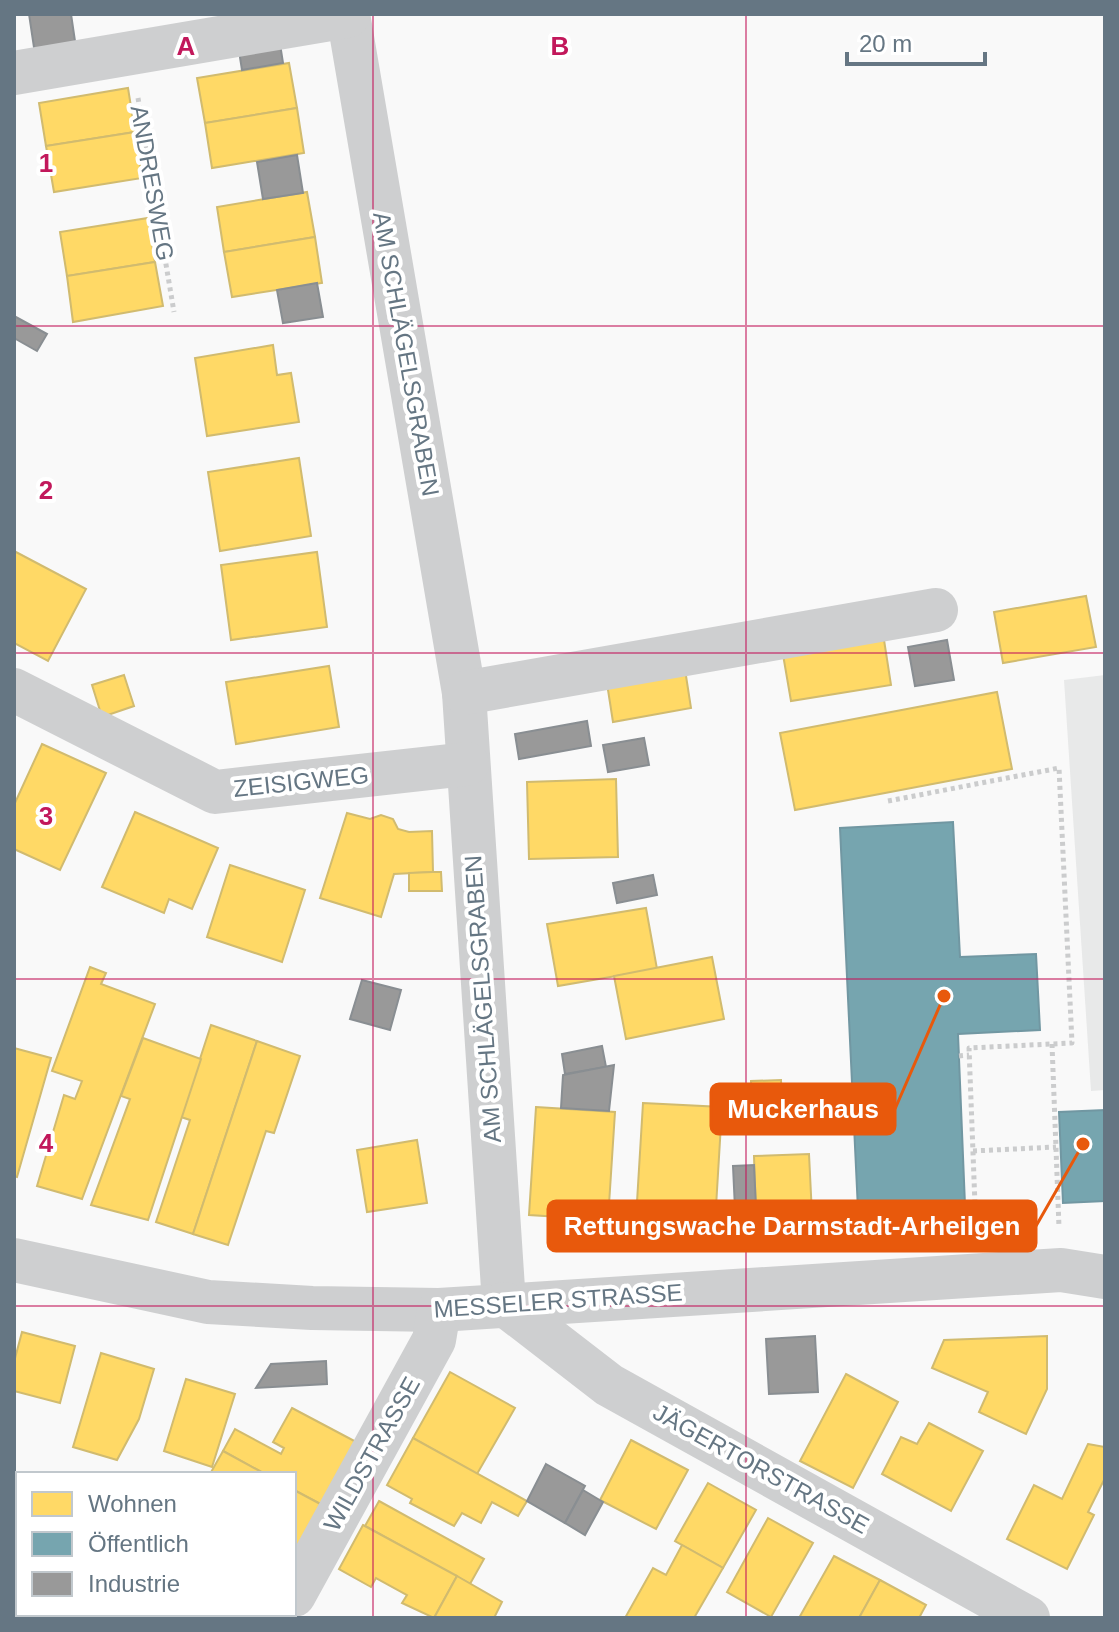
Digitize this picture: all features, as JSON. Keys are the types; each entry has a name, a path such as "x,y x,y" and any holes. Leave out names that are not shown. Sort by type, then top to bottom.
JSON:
{"street":[{"path":"14,73 348,15"},
{"name":"AM SCHLÄGELSGRABEN","path":"348,15 464,693 504,1304"},
{"path":"464,693 936,610"},
{"name":"ZEISIGWEG","path":"14,690 215,792 467,764"},
{"name":"MESSELER STRASSE","path":"14,1260 208,1302 439,1310 978,1274 1061,1270 1105,1277"},
{"name":"JÄGERTORSTRASSE","path":"504,1304 609,1385 1028,1618"},
{"name":"WILDSTRASSE","path":"296,1591 434,1340 439,1310"}],"path":[{"name":"ANDRESWEG","path":"130,54 174,312"},
{"path":"888,801 1059,768 1072,1043 969,1048 978,1274"},
{"path":"1052,1044 1061,1270"},
{"path":"959,1056 969,1055"},
{"path":"973,1151 1056,1147"}],"shaded area":[{"path":"1105,675 1105,1090 1091,1091 1064,680"}],"building: Wohnen":[{"path":"289,63 297,108 205,123 197,78"},
{"path":"128,88 135,132 46,146 39,103"},
{"path":"297,108 304,153 212,168 205,123"},
{"path":"135,132 142,178 54,192 46,146"},
{"path":"307,192 315,237 224,252 217,207"},
{"path":"148,218 155,262 67,276 60,232"},
{"path":"315,237 322,283 232,297 224,252"},
{"path":"155,262 163,306 73,322 67,276"},
{"path":"273,345 277,375 291,373 299,422 207,436 195,358"},
{"path":"299,458 311,536 220,551 208,472"},
{"path":"14,551 86,589 48,661 14,643"},
{"path":"317,552 327,627 231,640 221,565"},
{"path":"1086,596 1096,647 1003,663 994,612"},
{"path":"882,627 891,685 791,701 781,643"},
{"path":"684,663 691,708 613,722 606,677"},
{"path":"329,666 339,727 236,744 226,682"},
{"path":"124,675 134,706 102,717 92,685"},
{"path":"997,692 1012,769 795,810 780,733"},
{"path":"42,744 106,773 60,870 14,849 14,805"},
{"path":"616,779 618,857 529,859 527,782"},
{"path":"135,812 218,848 192,909 169,899 164,913 102,887"},
{"path":"347,813 370,819 381,815 393,819 398,829 409,832 432,831 433,872 394,874 381,917 320,898"},
{"path":"230,865 305,890 282,962 207,937"},
{"path":"441,872 442,891 409,891 409,873"},
{"path":"646,908 657,969 558,986 547,924"},
{"path":"712,957 724,1019 626,1039 614,976"},
{"path":"90,967 106,973 101,984 155,1004 82,1199 37,1186 64,1095 75,1099 82,1081 52,1071"},
{"path":"211,1025 257,1041 193,1234 156,1222 190,1120 181,1117"},
{"path":"143,1038 201,1059 148,1220 91,1205 130,1099 121,1096"},
{"path":"257,1041 300,1056 274,1133 266,1131 228,1245 193,1234"},
{"path":"14,1048 51,1058 17,1177 14,1176"},
{"path":"781,1080 783,1133 753,1134 751,1081"},
{"path":"643,1103 722,1107 716,1207 637,1202"},
{"path":"536,1107 615,1112 608,1220 529,1215"},
{"path":"417,1140 427,1203 367,1212 357,1150"},
{"path":"809,1154 812,1215 756,1217 754,1156"},
{"path":"22,1332 75,1346 60,1403 14,1391 14,1362"},
{"path":"1047,1336 1047,1389 1026,1434 979,1412 988,1392 932,1368 944,1340"},
{"path":"101,1353 154,1369 139,1419 117,1460 73,1447"},
{"path":"450,1372 515,1408 477,1474 413,1438"},
{"path":"846,1374 898,1402 853,1488 800,1461"},
{"path":"186,1379 235,1394 212,1467 164,1451"},
{"path":"292,1408 360,1444 326,1507 296,1491 296,1472 261,1472 223,1451 235,1429 281,1454 284,1448 273,1442"},
{"path":"929,1423 983,1451 951,1511 882,1474 901,1437 917,1444"},
{"path":"413,1438 527,1501 518,1516 492,1502 481,1523 462,1513 454,1526 410,1503 412,1499 387,1485"},
{"path":"631,1440 688,1470 656,1529 600,1500"},
{"path":"1088,1444 1105,1447 1105,1478 1088,1512 1094,1515 1067,1569 1007,1539 1034,1485 1062,1499"},
{"path":"223,1451 261,1472 211,1472"},
{"path":"708,1483 756,1510 723,1568 675,1541"},
{"path":"296,1491 326,1507 301,1552 296,1549"},
{"path":"379,1501 484,1559 470,1584 365,1526"},
{"path":"768,1518 813,1543 771,1617 727,1592"},
{"path":"363,1525 457,1576 434,1618 402,1603 407,1595 376,1578 371,1587 339,1569"},
{"path":"682,1545 723,1568 694,1618 625,1618 653,1568 666,1575"},
{"path":"834,1556 880,1580 859,1618 799,1618"},
{"path":"457,1576 502,1602 494,1618 434,1618"},
{"path":"880,1580 926,1605 919,1618 859,1618"},
{"path":"222,1616 265,1616 264,1618"}],"building: Öffentlich":[{"path":"953,822 960,957 1036,954 1040,1030 958,1034 965,1205 858,1210 840,828"},
{"path":"1105,1110 1105,1201 1063,1203 1059,1112"}],"building: Industrie":[{"path":"29,14 71,14 76,48 35,54"},
{"path":"280,44 283,63 242,70 239,51"},
{"path":"297,155 303,193 263,199 257,162"},
{"path":"317,283 323,317 283,323 277,290"},
{"path":"14,316 47,334 37,351 14,338"},
{"path":"947,640 954,680 915,686 908,647"},
{"path":"587,721 591,746 519,759 515,734"},
{"path":"644,738 649,765 608,772 603,745"},
{"path":"653,875 657,895 617,903 613,883"},
{"path":"362,980 401,990 390,1030 350,1019"},
{"path":"602,1046 606,1067 565,1074 562,1054"},
{"path":"614,1065 609,1111 561,1108 563,1075"},
{"path":"754,1165 756,1207 735,1209 733,1166"},
{"path":"815,1336 818,1392 769,1394 766,1339"},
{"path":"326,1361 327,1384 256,1388 271,1364"},
{"path":"546,1464 585,1486 565,1523 527,1501"},
{"path":"583,1490 603,1502 585,1535 565,1523"}],"place":[{"name":"Muckerhaus","path":"944,996"},
{"name":"Rettungswache Darmstadt-Arheilgen","path":"1083,1144"}]}
